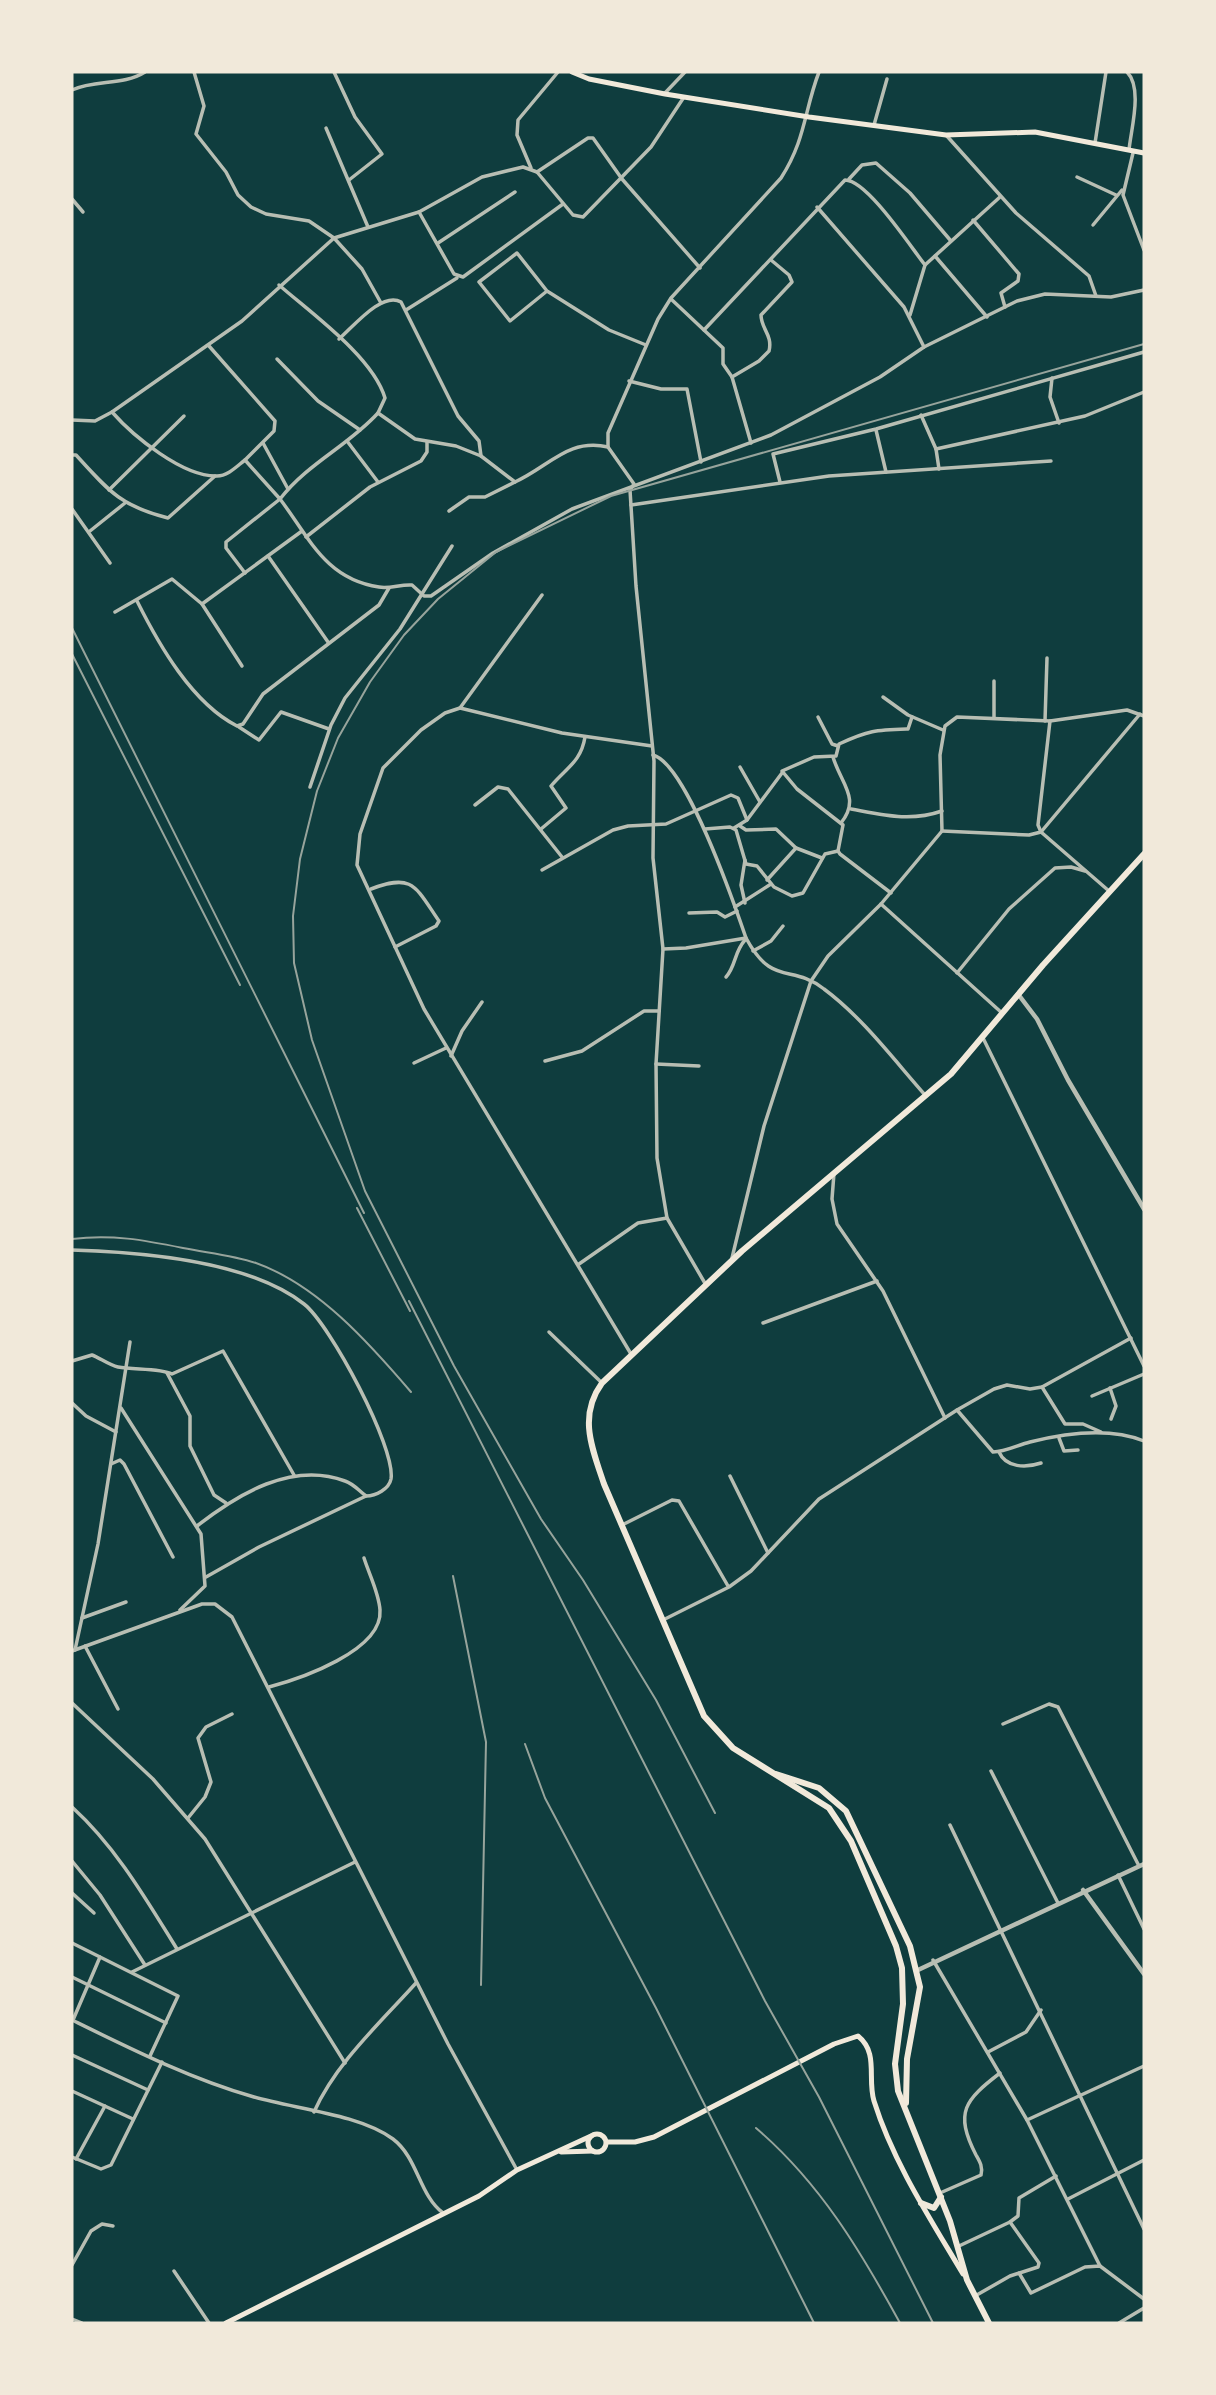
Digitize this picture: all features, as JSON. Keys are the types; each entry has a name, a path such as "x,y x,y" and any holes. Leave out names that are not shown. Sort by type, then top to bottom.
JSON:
{"main road":[{"path":"572,72 589,79 665,94 809,117 946,135 1035,132 1131,153 1144,153"},
{"path":"967,2280 959,2246 895,2079 903,2004 902,1968 897,1946 851,1841 838,1820 816,1798 733,1748 704,1716 604,1484 588,1431 592,1397 602,1383 731,1261 951,1074 1018,994 1144,853"},
{"path":"774,1773 786,1774 819,1788 846,1811 890,1900 918,1970 919,2005 905,2073 906,2106"},
{"path":"226,2323 479,2196 517,2170 591,2136 600,2134 607,2142 635,2142 654,2137 834,2044 858,2036 869,2047 873,2100 921,2203 989,2323"},
{"path":"591,2136 588,2143 596,2151"},
{"path":"558,2153 596,2151 603,2149 607,2142"},
{"path":"921,2203 934,2208 940,2195"}],"street":[{"path":"72,90 89,83 129,79 145,72"},
{"path":"194,72 204,106 196,134 226,172 238,195 251,207 266,214 309,221 334,238 362,269 381,303"},
{"path":"334,72 355,117 382,154 349,180"},
{"path":"531,169 517,135 518,120 558,72"},
{"path":"665,94 685,72"},
{"path":"634,484 608,447 613,416 671,298 782,178 792,162 809,117 820,72"},
{"path":"1095,143 1106,72"},
{"path":"1127,72 1132,77 1134,93 1131,153 1124,202 1144,250"},
{"path":"874,125 887,79"},
{"path":"72,420 95,421 112,412 242,321 334,238 419,212 482,177 523,167 531,169 537,172 573,215 583,217 622,179 666,128 684,97"},
{"path":"327,128 368,227"},
{"path":"946,135 1000,197 1089,276 1096,296"},
{"path":"537,172 591,137 622,179 700,269"},
{"path":"704,330 839,183 849,179 862,165 876,163 911,193 951,241"},
{"path":"1077,177 1116,195"},
{"path":"849,179 870,197 925,265"},
{"path":"1093,225 1116,195 1124,189"},
{"path":"438,243 515,192"},
{"path":"910,315 925,265 1000,197"},
{"path":"72,199 83,212"},
{"path":"406,310 458,277 463,277 563,204"},
{"path":"817,207 910,315 924,347"},
{"path":"419,212 458,277"},
{"path":"974,220 1019,274 1017,281 1001,293 1006,307"},
{"path":"547,291 510,321 479,282 517,253 547,291 609,330 646,345"},
{"path":"935,256 987,317"},
{"path":"732,377 759,361 769,351 770,335 761,315 792,282 789,275 771,260"},
{"path":"246,573 226,548 226,542 279,499 305,470 360,430 378,413 383,404 383,392 339,339 279,285"},
{"path":"245,460 335,570 368,585 389,588 412,585 421,593 432,596 493,553 537,528 634,484 701,463 751,443 880,377 924,347 1006,307 1045,294 1111,297 1144,290"},
{"path":"671,298 723,348 723,364 732,377 751,443"},
{"path":"339,339 381,303 397,299 406,310 458,416 479,441 481,456"},
{"path":"72,455 79,457 125,503 135,509 168,518 215,476 232,470 245,460 274,431 275,421 208,345"},
{"path":"780,482 773,454 876,429 1144,352"},
{"path":"277,359 311,395 360,430"},
{"path":"1052,378 1050,397 1059,423"},
{"path":"629,381 661,389 687,389 701,463"},
{"path":"936,449 1059,423 1144,392"},
{"path":"112,412 152,447 178,465 215,476"},
{"path":"378,413 415,439 456,446 481,456 515,482"},
{"path":"921,415 936,449 939,469"},
{"path":"110,490 184,416"},
{"path":"876,429 886,472"},
{"path":"347,441 378,482"},
{"path":"306,537 378,482 421,461 427,452 427,442"},
{"path":"263,443 288,489"},
{"path":"449,511 468,497 485,498 539,471 572,447 583,443 608,447"},
{"path":"631,505 780,482 1051,461"},
{"path":"634,484 630,490 653,755 653,858 663,948 656,1064 657,1158 667,1218 706,1285"},
{"path":"90,531 125,503"},
{"path":"72,509 110,563"},
{"path":"202,604 302,531"},
{"path":"310,787 329,729 357,679 400,629 452,546"},
{"path":"268,556 328,642"},
{"path":"114,612 175,579 195,601 202,604 242,666"},
{"path":"237,726 243,724 263,694 285,680 328,642 379,605 389,588"},
{"path":"460,708 542,595"},
{"path":"137,601 159,641 193,687 237,726 259,740 281,712 329,729"},
{"path":"1047,658 1047,721 1038,825 1041,832 1110,893"},
{"path":"994,681 994,718"},
{"path":"883,697 912,717 943,730"},
{"path":"632,1356 413,989 371,889 357,865 356,853 383,768 421,730 445,713 460,708 585,737 652,746"},
{"path":"731,1261 764,1126 811,981 846,936 881,904 942,831 943,730 950,720 957,717 1047,721 1112,711 1142,715"},
{"path":"942,831 1029,835 1041,832 1142,715"},
{"path":"818,717 832,744 838,746 877,729 908,729 912,717"},
{"path":"541,829 566,807 551,786 576,763 583,752 585,737"},
{"path":"705,829 740,827 782,773 783,768 814,757 833,757 839,754 838,746"},
{"path":"653,755 666,762 697,811 753,951 772,971 811,981 823,987 856,1018 926,1096"},
{"path":"833,757 852,801 851,809 841,823"},
{"path":"740,767 760,802"},
{"path":"782,773 797,789 845,828 838,851"},
{"path":"475,805 494,789 503,786 516,797 562,857"},
{"path":"542,870 613,830 628,825 654,826 734,795 747,821"},
{"path":"851,809 904,818 917,818 942,811"},
{"path":"740,827 746,831 776,830 796,848 822,859"},
{"path":"733,828 738,834 749,866 759,867 769,882 792,896 801,895 829,852 838,851 891,893"},
{"path":"689,913 717,912 725,917 769,882 796,848"},
{"path":"745,860 741,885 745,903"},
{"path":"957,973 1009,909 1055,867 1071,867 1087,872"},
{"path":"371,889 402,880 412,887 439,921 436,926 395,947"},
{"path":"881,904 1003,1014"},
{"path":"753,951 771,940 783,926"},
{"path":"663,948 694,947 746,938"},
{"path":"726,977 732,970 735,952 746,938"},
{"path":"1018,994 1037,1020 1068,1080 1144,1209"},
{"path":"452,1056 462,1031 482,1002"},
{"path":"545,1061 582,1051 644,1012 659,1011"},
{"path":"983,1038 1039,1158 1144,1366"},
{"path":"414,1063 446,1048"},
{"path":"656,1064 699,1066"},
{"path":"834,1173 832,1199 837,1224 877,1281 945,1418"},
{"path":"579,1265 638,1223 667,1218"},
{"path":"72,1250 144,1255 221,1269 262,1281 305,1304 337,1343 365,1398 391,1470 389,1484 384,1490 259,1546 206,1577"},
{"path":"763,1323 877,1281"},
{"path":"549,1332 602,1383"},
{"path":"662,1620 729,1587 768,1553 819,1499 957,1410 994,1389 1007,1385 1030,1389 1042,1387 1131,1338"},
{"path":"73,1651 82,1618 111,1464 130,1342"},
{"path":"1139,1354 1144,1351"},
{"path":"72,1361 92,1354 114,1366 177,1373 225,1352 294,1475"},
{"path":"166,1370 190,1416 190,1446 214,1495 226,1503"},
{"path":"1092,1396 1144,1374"},
{"path":"1042,1387 1065,1424 1083,1424 1101,1433 1144,1441"},
{"path":"1110,1388 1116,1406 1111,1419"},
{"path":"72,1403 86,1416 116,1432"},
{"path":"119,1406 201,1534 206,1577 199,1593 176,1613"},
{"path":"957,1410 988,1449 999,1452 1029,1442 1101,1433"},
{"path":"1059,1438 1063,1451 1078,1450"},
{"path":"999,1452 1008,1464 1027,1468 1041,1463"},
{"path":"111,1464 120,1460 124,1464 173,1557"},
{"path":"197,1526 226,1503 294,1475 313,1472 347,1481 366,1496"},
{"path":"730,1476 768,1553"},
{"path":"622,1525 672,1500 679,1501 729,1587"},
{"path":"269,1687 315,1673 351,1650 376,1628 380,1610 364,1558"},
{"path":"82,1618 126,1602"},
{"path":"73,1651 202,1604 215,1604 224,1608 246,1640 416,1982 517,2170"},
{"path":"85,1646 118,1709"},
{"path":"72,1703 111,1737 188,1818 345,2063"},
{"path":"918,1970 1083,1890 1142,1865 1058,1707 1049,1704 1003,1724"},
{"path":"188,1818 205,1797 211,1782 198,1738 206,1727 232,1714"},
{"path":"991,1771 1058,1903"},
{"path":"72,1807 101,1837 132,1878 177,1949"},
{"path":"950,1825 1081,2093 1115,2174 1144,2229"},
{"path":"72,1861 105,1903 145,1965"},
{"path":"132,1972 355,1862"},
{"path":"1118,1875 1144,1929"},
{"path":"1083,1890 1144,1974"},
{"path":"72,1893 93,1913"},
{"path":"72,1943 178,1996 149,2057"},
{"path":"100,1957 72,2020 149,2057 221,2087 359,2124 391,2138 415,2169 429,2203 443,2213"},
{"path":"933,1961 1027,2120 1100,2266 1144,2300"},
{"path":"72,1977 166,2023"},
{"path":"314,2112 322,2094 345,2063 416,1982"},
{"path":"988,2052 1026,2032 1041,2010"},
{"path":"72,2055 148,2090"},
{"path":"105,2106 74,2158 107,2169 162,2062"},
{"path":"1027,2120 1144,2066"},
{"path":"940,2195 981,2175 982,2166 971,2144 964,2118 970,2098 1000,2073"},
{"path":"72,2091 133,2119"},
{"path":"1068,2199 1144,2161"},
{"path":"959,2246 1010,2222 1018,2216 1019,2198 1056,2176"},
{"path":"975,2296 1019,2273 1038,2267 1039,2263 1010,2222"},
{"path":"72,2265 91,2231 102,2224 113,2226"},
{"path":"1019,2273 1027,2290 1031,2292 1085,2267 1100,2266"},
{"path":"174,2271 209,2323"},
{"path":"1119,2323 1144,2308"},
{"path":"72,2319 82,2323"}],"railway":[{"path":"715,1813 656,1700 583,1580 541,1519 454,1366 365,1191 312,1040 294,963 293,916 300,859 317,791 338,738 370,682 404,635 438,599 496,552 611,496 1144,344"},
{"path":"72,628 364,1213"},
{"path":"72,654 240,985"},
{"path":"357,1208 410,1311"},
{"path":"72,1239 114,1238 155,1243 238,1258 279,1273 301,1286 341,1318 411,1392"},
{"path":"409,1301 765,2001 819,2097 933,2323"},
{"path":"453,1576 486,1742 481,1985"},
{"path":"525,1744 545,1798 656,2008 814,2323"},
{"path":"756,2128 800,2171 837,2219 870,2269 900,2323"}]}
